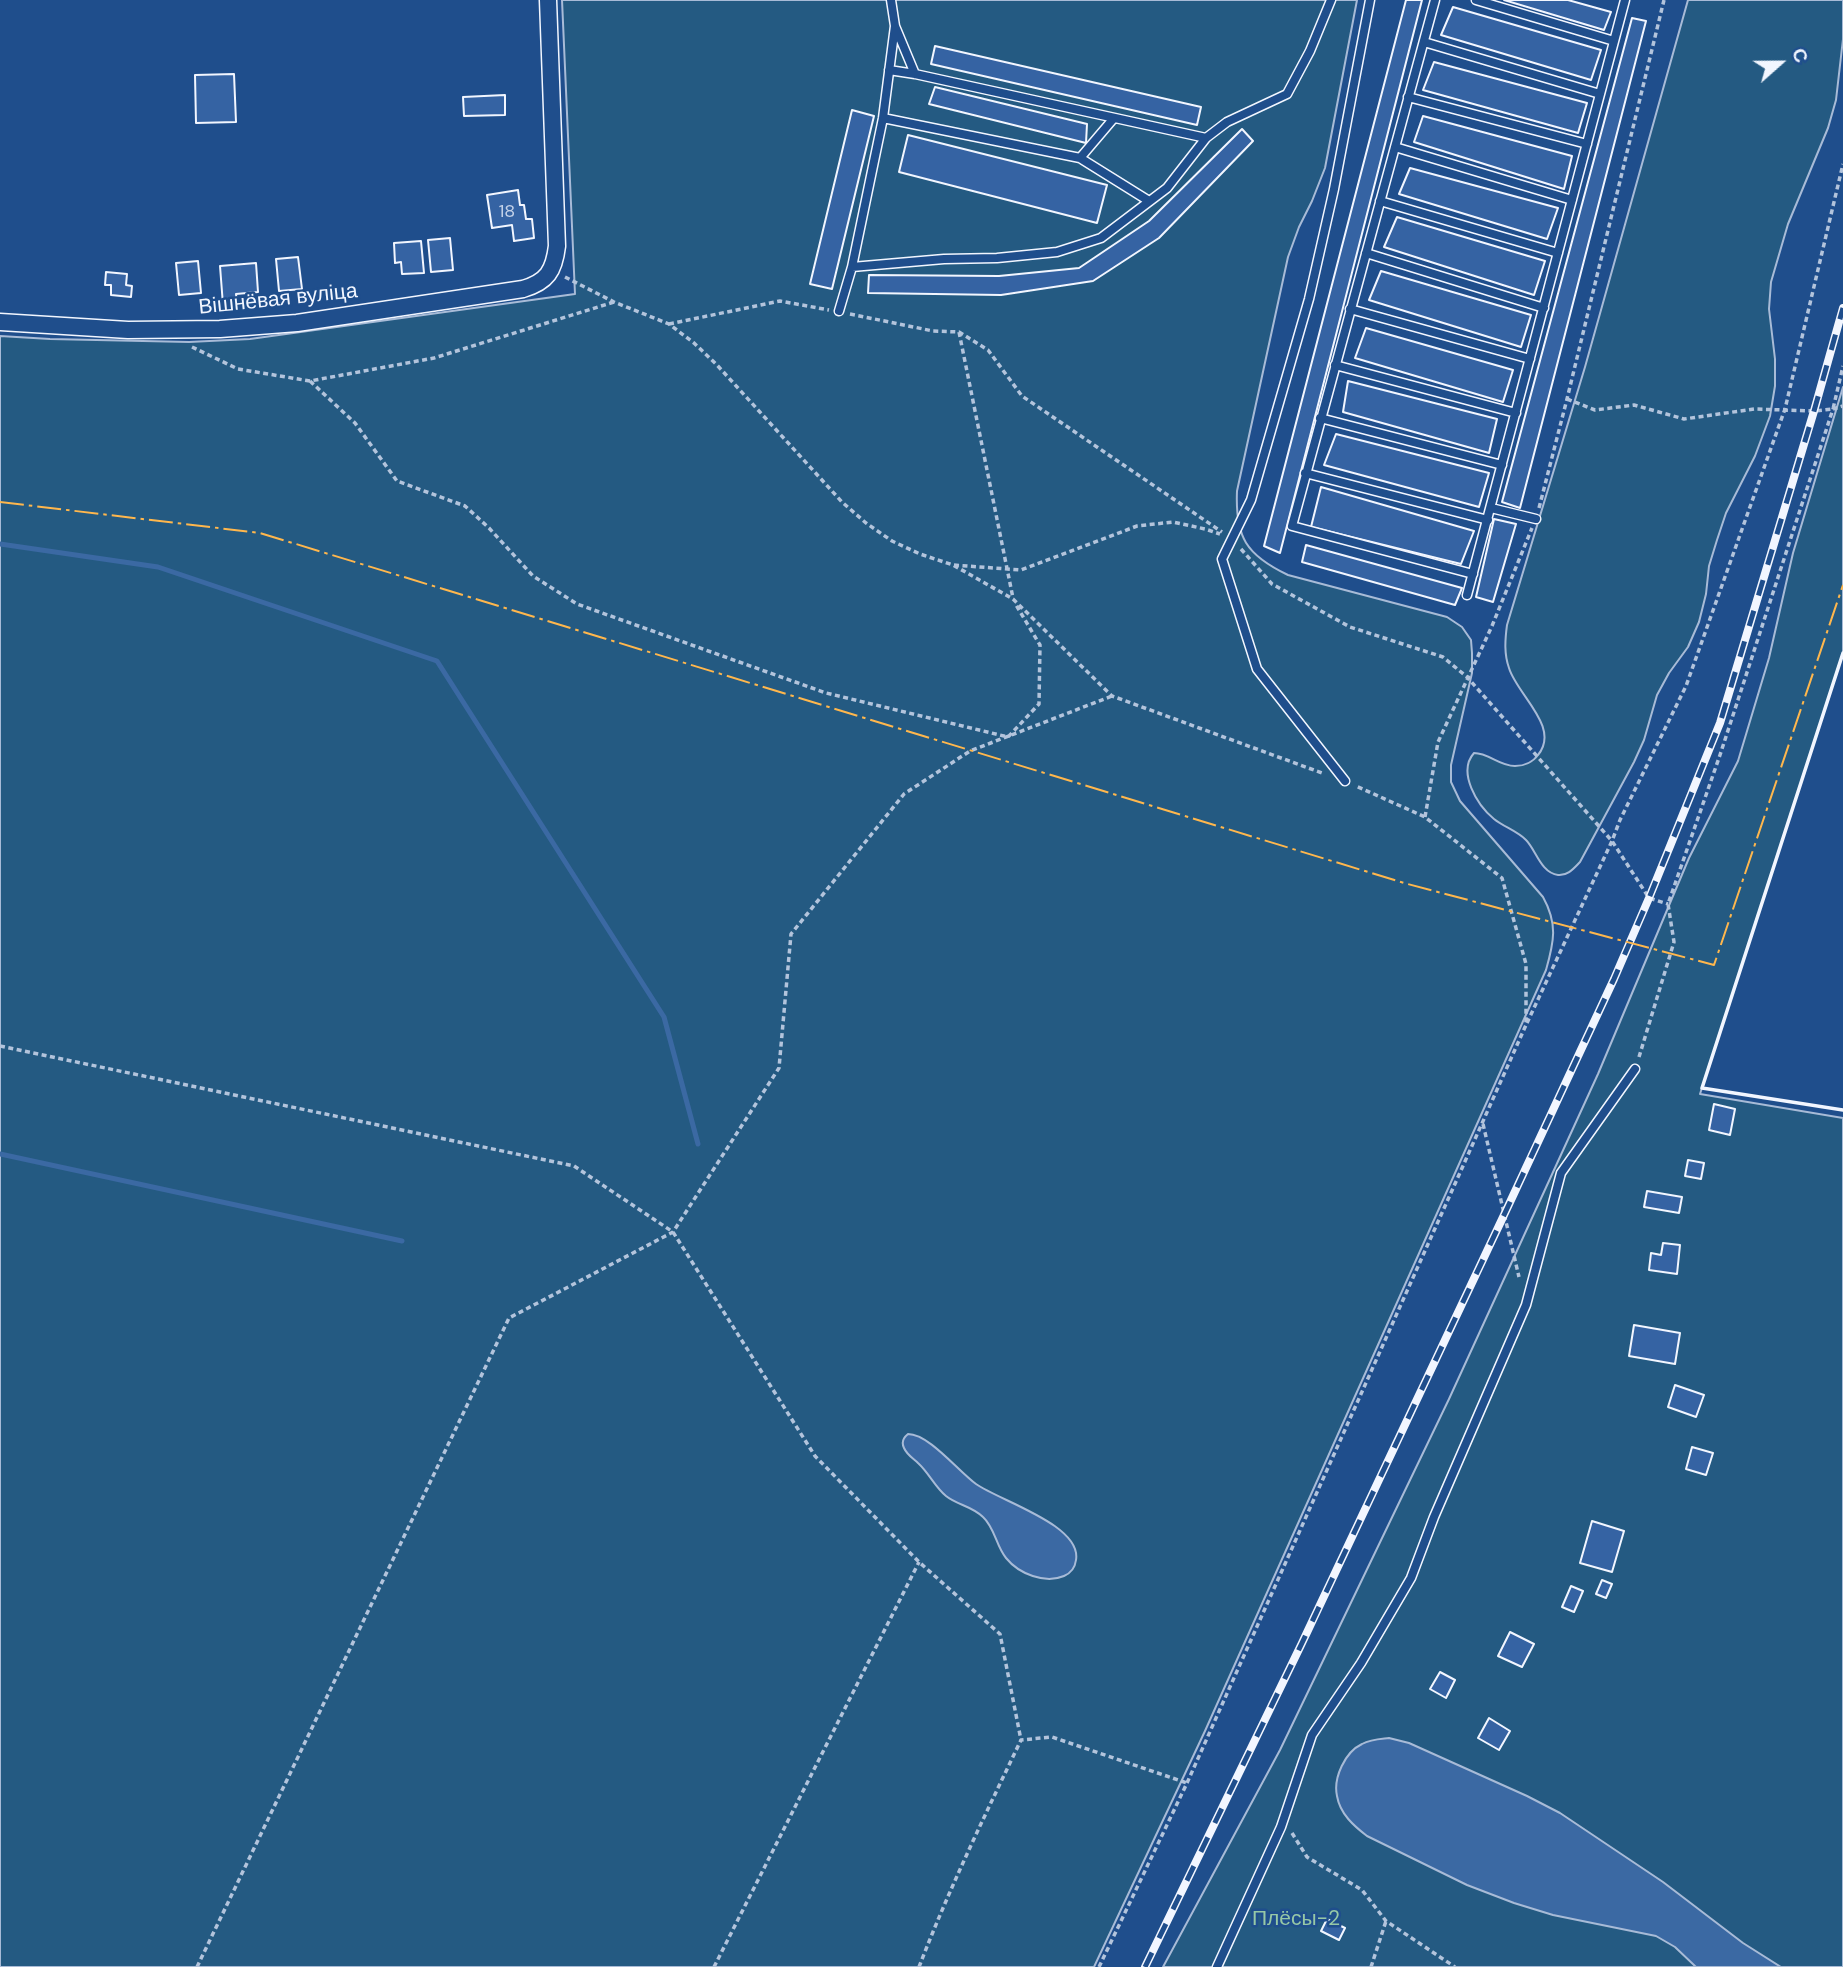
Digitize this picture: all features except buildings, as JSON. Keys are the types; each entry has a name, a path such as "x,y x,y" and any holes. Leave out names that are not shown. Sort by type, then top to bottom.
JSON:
{"street":[{"path":"548,0 557,246 551,270"},
{"name":"Вішнёвая вуліца","path":"0,322 160,331 296,323 523,289 545,279 551,270"}],"lane":[{"path":"891,0 895,26 915,74"},
{"path":"852,267 1057,252 1101,238 1167,188 1206,138 1227,122 1287,94 1310,51 1331,0"},
{"path":"1345,781 1257,669 1222,559 1251,500 1309,299 1334,189 1370,0"},
{"path":"1435,0 1292,526 1473,574"},
{"path":"1476,0 1615,41"},
{"path":"1467,595 1625,0"},
{"path":"839,312 852,267 883,118 895,26"},
{"path":"1424,42 1600,94"},
{"path":"889,70 1206,138"},
{"path":"1408,97 1587,144"},
{"path":"883,118 1080,158 1149,201"},
{"path":"1080,158 1114,118"},
{"path":"1395,147 1572,200"},
{"path":"1380,201 1558,253"},
{"path":"1366,253 1544,308"},
{"path":"1350,309 1530,359"},
{"path":"1335,365 1516,414"},
{"path":"1320,418 1502,465"},
{"path":"1305,472 1488,520"},
{"path":"1491,508 1536,519"},
{"path":"1217,1967 1281,1827 1312,1735 1361,1663 1411,1578 1434,1517 1526,1305 1561,1173 1635,1069"}],"path":[{"path":"1425,817 1438,742 1492,626 1536,519 1664,0"},
{"path":"1099,1967 1187,1783 1526,1025 1620,820 1686,686 1785,409 1843,164"},
{"path":"551,270 614,302 669,324 717,365 842,502 858,516 892,541 953,565 1013,599 1112,696 1345,781 1425,817 1502,878 1526,964 1526,1025"},
{"path":"669,324 780,301 933,331 959,332 988,350 1021,396 1232,539 1272,584 1350,627 1443,657 1467,677 1612,841 1649,898 1668,904"},
{"path":"160,331 238,369 310,382 434,358 614,302"},
{"path":"959,332 1013,599 1040,645 1039,704 1008,737"},
{"path":"1635,1069 1674,942 1668,904 1720,755 1833,409 1843,366"},
{"path":"310,382 355,424 397,481 465,506 533,576 577,604 827,693 1008,737"},
{"path":"1567,399 1595,410 1634,405 1684,418 1754,409 1814,411 1843,406"},
{"path":"953,565 1021,570 1137,526 1173,522 1205,529 1232,539"},
{"path":"197,1967 509,1318 673,1231 779,1068 791,934 904,794 970,751 1112,696"},
{"path":"0,1046 574,1166 673,1231 815,1456 919,1562 1000,1633 1021,1740 964,1860 919,1967"},
{"path":"1482,1122 1526,1305"},
{"path":"714,1967 919,1562"},
{"path":"1021,1740 1052,1737 1187,1783"},
{"path":"1281,1827 1293,1833 1307,1857 1362,1890 1386,1921 1455,1967"},
{"path":"1371,1967 1386,1921"}],"green space":[{"path":"562,0 1357,0 1325,168 1288,257 1237,491 1238,521 1246,543 1274,568 1288,575 1447,617 1462,627 1471,640 1472,673 1451,765 1451,782 1460,801 1543,897 1553,925 1546,970 1205,1731 1094,1967 0,1967 0,336 189,342 250,339 575,294"},
{"path":"1688,0 1843,0 1843,39 1836,100 1828,128 1788,224 1771,282 1769,309 1775,386 1770,416 1755,456 1726,513 1709,566 1699,622 1688,647 1657,695 1644,740 1634,762 1580,862 1568,873 1558,875 1543,866 1530,844 1498,822 1481,805 1468,779 1469,761 1474,753 1518,766 1534,760 1544,744 1541,722 1509,668 1505,647 1507,625 1585,367"},
{"name":"Плёсы-2","path":"1843,387 1843,653 1700,1094 1843,1118 1843,1967 1163,1967 1280,1750 1449,1399 1598,1074 1689,858 1738,761 1769,658 1793,553"}],"shaded area":[{"path":"908,1434 934,1446 987,1491 1053,1525 1074,1547 1076,1560 1072,1570 1066,1575 1049,1579 1025,1573 1011,1564 983,1517 946,1496 907,1453 903,1442"},
{"path":"1389,1738 1409,1743 1560,1813 1663,1882 1743,1943 1781,1967 1696,1967 1675,1947 1656,1936 1553,1915 1514,1903 1467,1885 1367,1836 1344,1814 1337,1796 1337,1781 1346,1759 1356,1748 1375,1739"}],"waterway":[{"path":"0,544 158,567 437,661 664,1017 698,1144"},
{"path":"0,1154 402,1241"}],"railway":[{"path":"1145,1967 1504,1215 1649,898 1720,723 1843,308"}],"wall":[{"path":"1843,653 1702,1088 1843,1110"}],"power":[{"path":"0,502 260,533 1404,883 1714,965 1843,585"}]}
